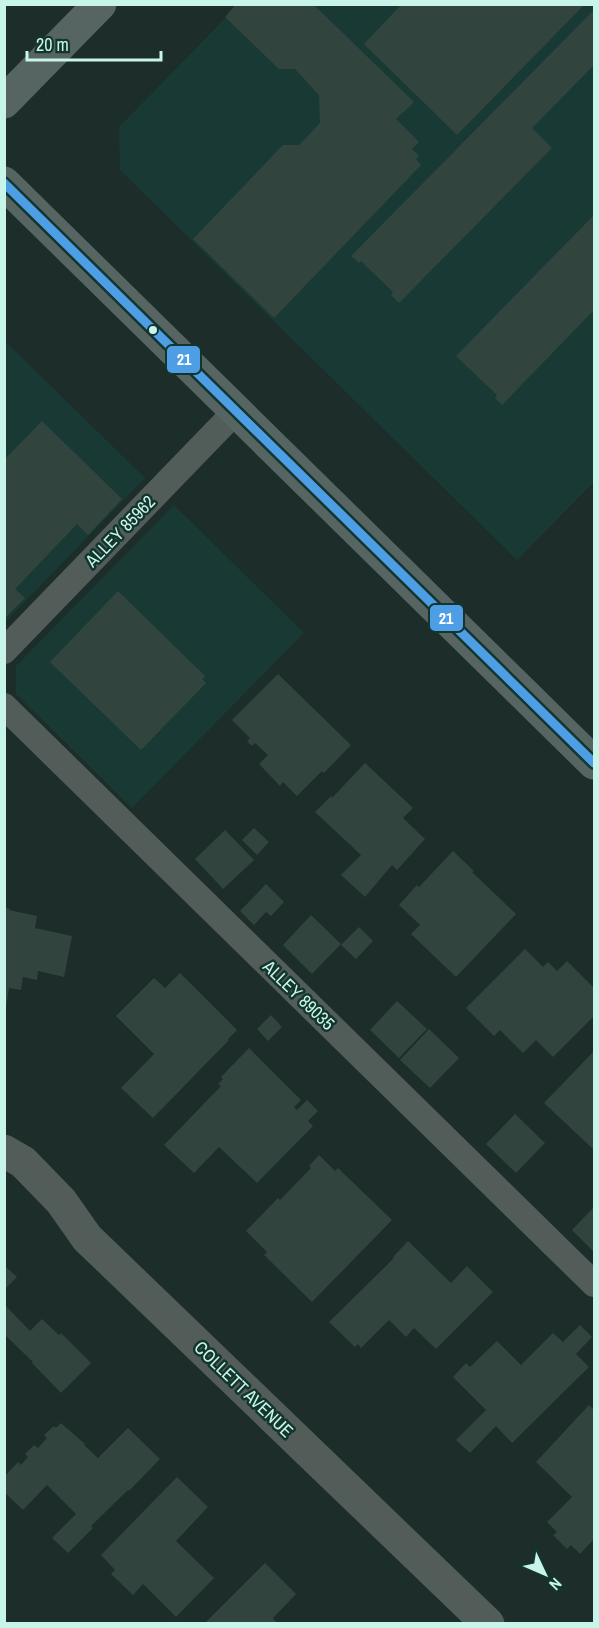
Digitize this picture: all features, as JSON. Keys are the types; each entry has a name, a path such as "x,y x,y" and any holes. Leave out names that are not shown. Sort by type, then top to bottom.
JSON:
{"main road":[{"path":"4,102 100,4"},
{"path":"4,183 594,763"}],"street":[{"name":"COLLETT AVENUE","path":"4,1151 23,1162 61,1201 87,1238 488,1623"}],"lane":[{"name":"ALLEY 85962","path":"4,651 236,411"},
{"name":"ALLEY 89035","path":"4,706 594,1284"}],"shaded area":[{"path":"238,5 594,5 594,482 517,560 120,170 119,127"},
{"path":"4,340 145,478 5,622 4,622"},
{"path":"174,505 304,633 132,808 16,694 16,666"}],"building":[{"path":"236,4 313,4 414,102 396,119 419,142 412,149 419,156 416,159 421,165 274,318 193,239 283,145 299,145 320,123 319,95 295,69 279,69 225,17"},
{"path":"402,4 585,4 457,135 364,44"},
{"path":"594,10 594,65 532,128 552,148 399,303 391,295 393,292 361,261 359,263 351,256"},
{"path":"594,215 594,310 502,405 495,398 497,395 456,356"},
{"path":"42,421 122,499 88,535 77,524 15,589 25,598 4,619 4,460"},
{"path":"118,591 205,676 202,679 206,683 141,750 50,662"},
{"path":"278,674 351,745 324,773 322,771 297,796 283,782 280,786 259,764 268,755 255,743 252,746 247,741 250,738 232,720"},
{"path":"365,763 413,808 403,818 425,839 397,870 392,865 365,897 341,875 361,855 315,812 331,796 332,798"},
{"path":"254,828 269,842 257,855 242,840"},
{"path":"225,830 254,860 223,889 195,859"},
{"path":"453,851 516,914 456,977 411,934 420,925 399,905"},
{"path":"266,884 284,902 271,916 266,912 254,925 240,911"},
{"path":"4,907 37,916 35,928 72,936 64,977 38,971 37,980 23,977 21,990 9,988 6,1008 4,1008"},
{"path":"311,915 341,944 312,974 283,945"},
{"path":"359,927 373,941 356,959 341,945"},
{"path":"525,949 543,967 548,962 557,971 567,961 594,988 594,1016 553,1057 536,1040 523,1053 500,1030 494,1036 466,1008"},
{"path":"180,973 237,1030 153,1118 121,1088 154,1054 116,1016 154,978 165,988"},
{"path":"397,1001 427,1029 399,1058 370,1030"},
{"path":"271,1015 282,1027 268,1041 257,1029"},
{"path":"429,1029 459,1058 430,1088 400,1060"},
{"path":"249,1048 301,1100 294,1107 297,1110 307,1100 318,1111 308,1121 313,1126 257,1183 219,1147 194,1173 164,1145 221,1086 218,1084 223,1079 221,1077"},
{"path":"593,1052 594,1148 593,1149 544,1103"},
{"path":"515,1114 545,1143 516,1173 486,1144"},
{"path":"319,1155 335,1171 338,1168 392,1220 312,1302 264,1255 267,1252 246,1231 311,1168 309,1166"},
{"path":"594,1207 594,1252 572,1230"},
{"path":"408,1241 451,1283 467,1266 493,1292 436,1349 414,1328 406,1337 389,1320 361,1348 358,1344 355,1347 329,1322 394,1258"},
{"path":"4,1265 17,1277 4,1290"},
{"path":"4,1304 30,1331 42,1319 59,1335 61,1333 91,1363 61,1393 33,1362 6,1336 4,1338"},
{"path":"580,1325 592,1337 576,1354 589,1367 512,1443 496,1426 470,1453 456,1440 486,1410 453,1377 466,1363 470,1367 497,1341 521,1365 553,1333 563,1342"},
{"path":"589,1405 594,1410 594,1539 580,1554 571,1545 567,1549 553,1535 557,1532 547,1522 572,1497 536,1462"},
{"path":"61,1423 98,1458 128,1428 160,1459 91,1526 93,1528 68,1553 52,1538 76,1514 47,1485 23,1510 4,1492 4,1477 18,1462 21,1465 28,1457 25,1454 34,1445 38,1448 47,1438 44,1435"},
{"path":"177,1477 208,1507 176,1541 214,1578 176,1617 143,1584 133,1595 111,1574 115,1570 101,1555"},
{"path":"265,1563 296,1594 273,1618 278,1624 204,1624"}],"transit line":[{"name":"21","path":"4,183 594,763"}]}
